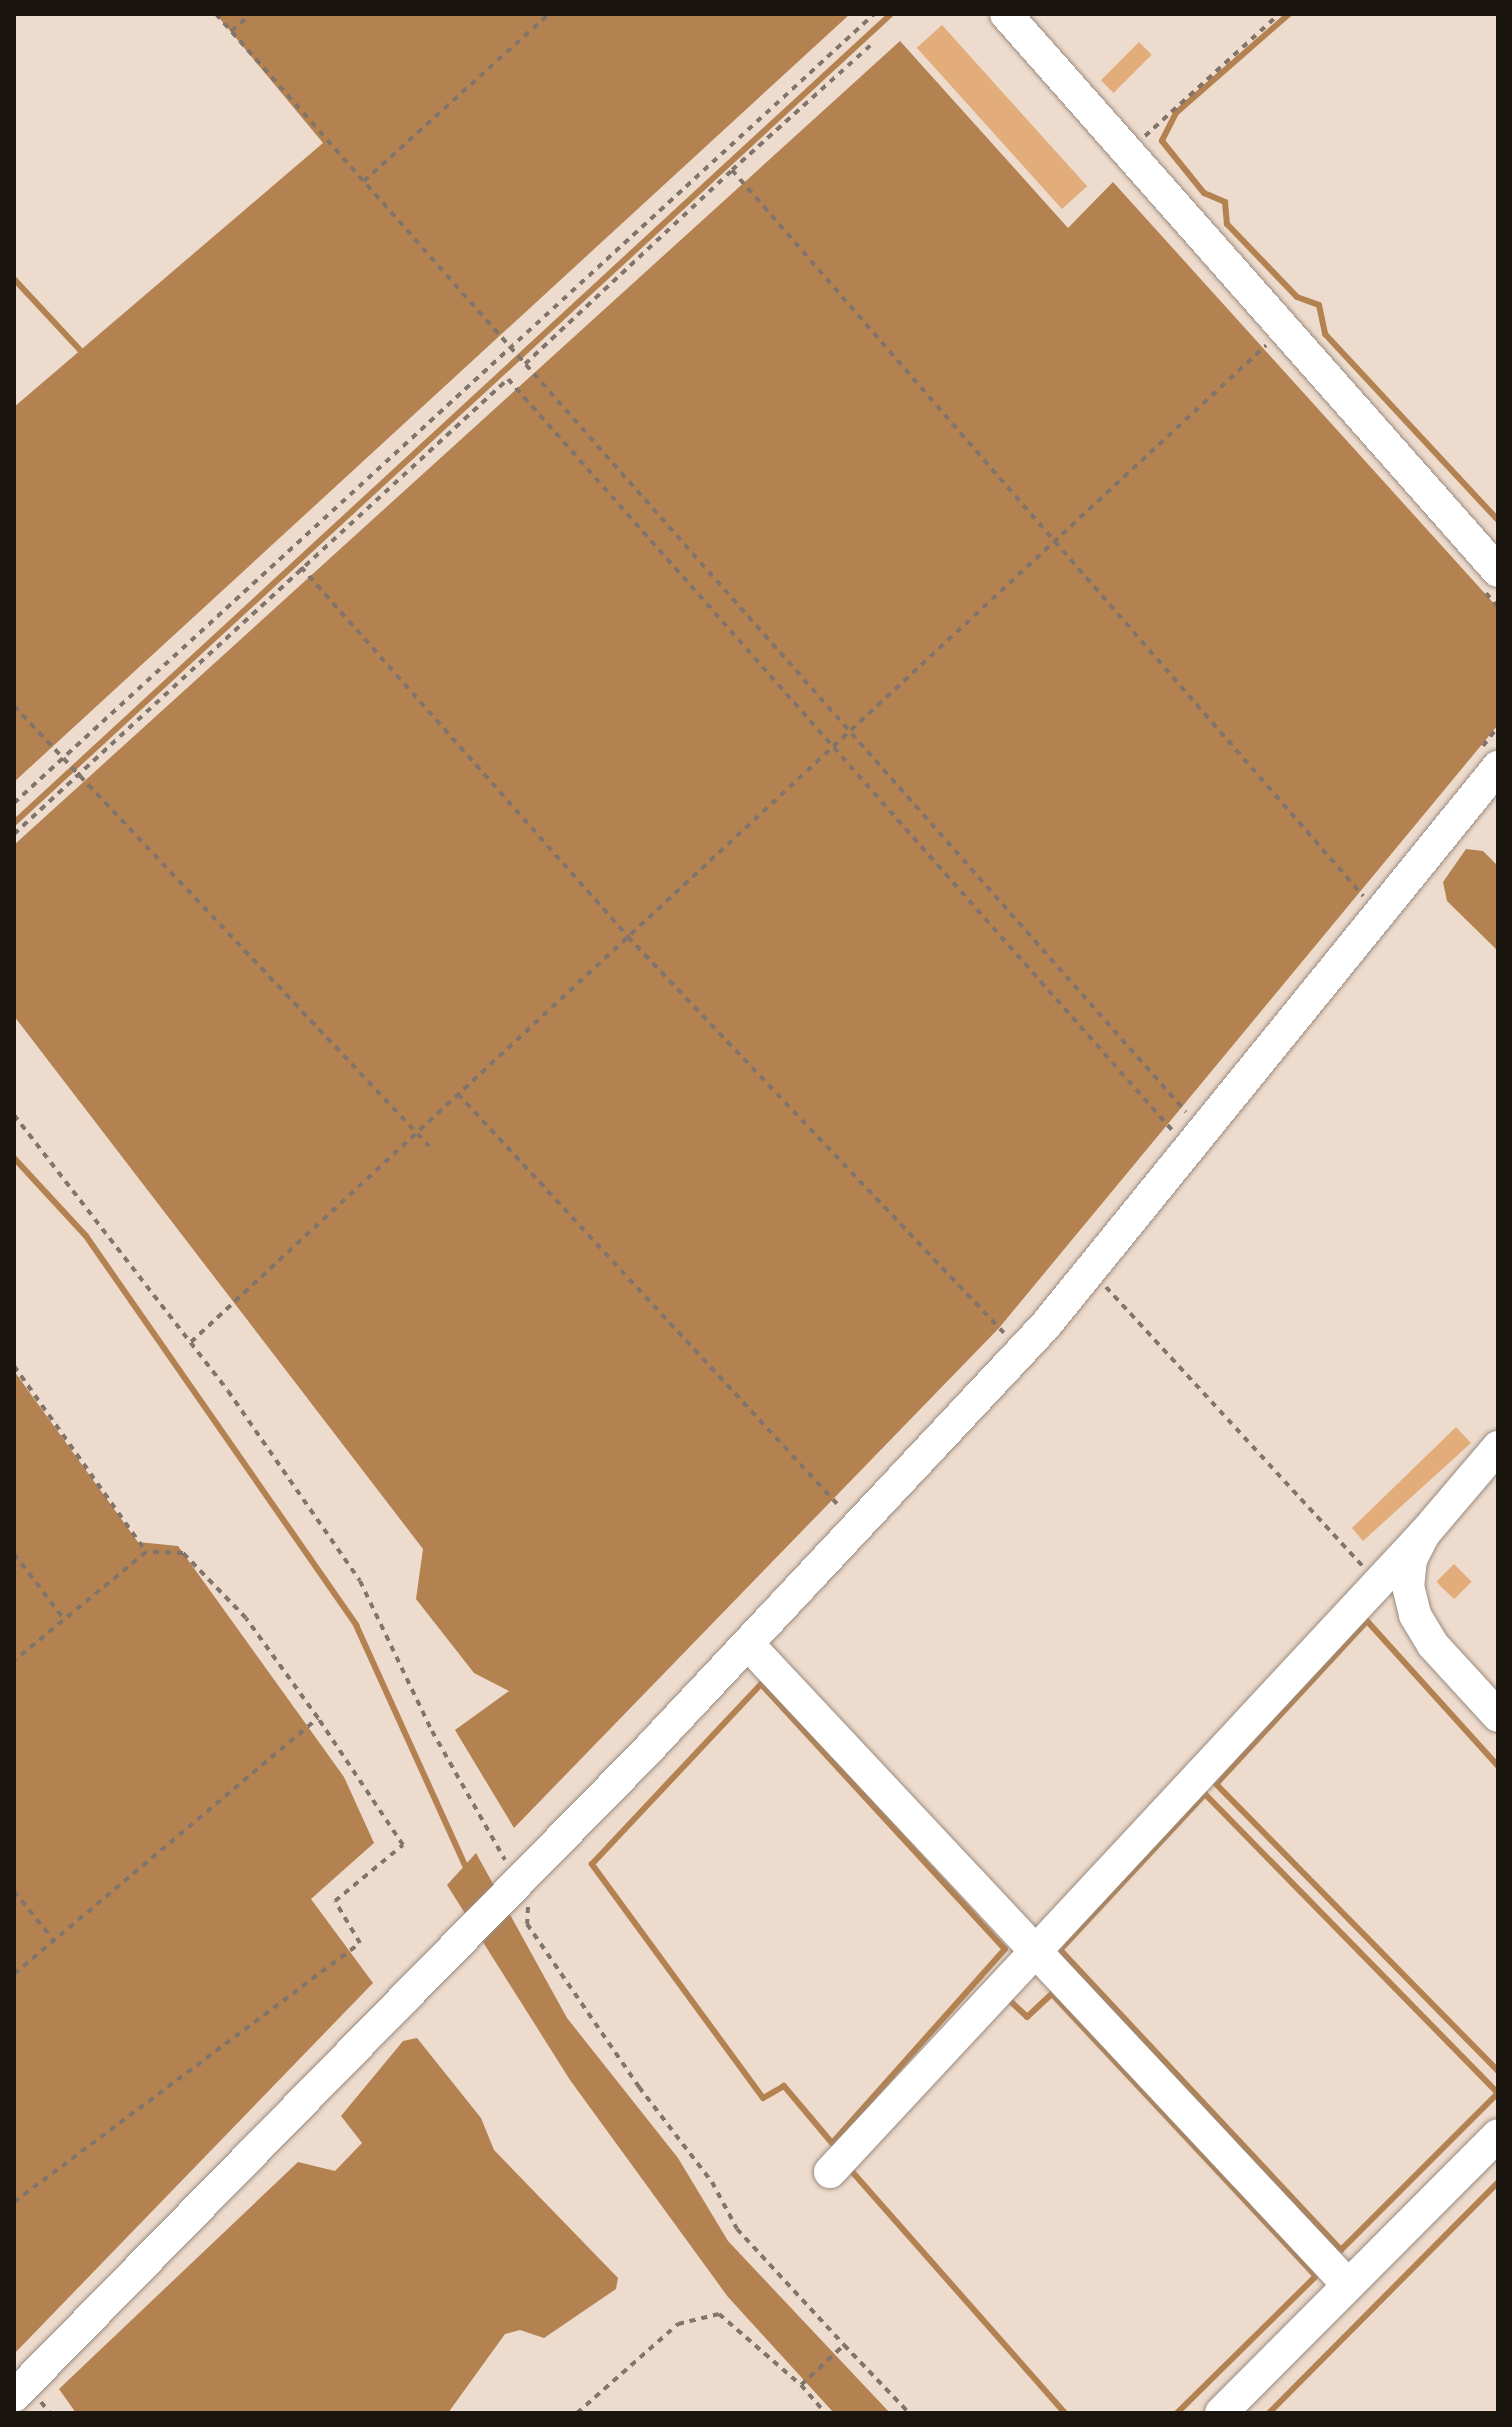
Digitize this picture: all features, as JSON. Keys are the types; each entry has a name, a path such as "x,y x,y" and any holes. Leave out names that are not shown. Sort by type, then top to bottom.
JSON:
{"street":[{"path":"1006,14 1498,571"},
{"path":"14,2396 748,1644 1035,1337 1091,1271 1189,1132 1498,767"},
{"path":"830,2172 1424,1534 1498,1447"},
{"path":"1424,1534 1411,1559 1408,1586 1415,1615 1433,1645 1498,1716"},
{"path":"748,1644 1348,2285"},
{"path":"1221,2413 1498,2135"}],"path":[{"path":"216,14 850,731 1189,1132"},
{"path":"231,31 251,14"},
{"path":"364,181 549,14"},
{"path":"14,803 874,14"},
{"path":"1141,140 1279,14"},
{"path":"525,364 873,43"},
{"path":"732,170 1363,896"},
{"path":"191,1342 1285,327"},
{"path":"14,834 508,379 833,746 1189,1132"},
{"path":"301,567 628,937 1006,1335"},
{"path":"14,706 429,1146"},
{"path":"458,1094 841,1509 852,1498"},
{"path":"14,1115 191,1342 360,1581 432,1731 528,1900 527,1924 639,2087 712,2182 737,2229 909,2413"},
{"path":"1091,1271 1378,1583"},
{"path":"1002,1340 1016,1323"},
{"path":"14,1366 146,1552"},
{"path":"14,1661 146,1552 183,1553 246,1618 403,1845 335,1901 360,1943 14,2202"},
{"path":"14,1554 65,1619"},
{"path":"14,1974 318,1718"},
{"path":"14,1891 54,1941"},
{"path":"577,2413 678,2324 719,2314 801,2385 825,2413"},
{"path":"801,2385 844,2345"}],"shaded area":[{"path":"216,14 850,14 14,782 14,407 323,143"},
{"path":"900,41 1068,228 1113,182 1498,608 1498,725 999,1328 514,1828 455,1730 509,1691 474,1673 416,1599 423,1549 14,1016 14,845"},
{"path":"1466,849 1483,851 1498,866 1498,951 1447,901 1443,882"},
{"path":"14,1371 138,1542 178,1546 344,1777 374,1843 311,1899 373,1983 14,2354"},
{"path":"476,1853 567,2018 678,2158 728,2241 890,2413 834,2413 728,2297 570,2080 447,1885"},
{"path":"417,2038 481,2118 494,2150 618,2278 616,2289 544,2338 520,2330 505,2334 448,2413 76,2413 59,2389 298,2162 335,2171 362,2143 341,2116 403,2041"}],"building":[{"path":"942,25 1087,186 1062,209 917,48"},
{"path":"1139,42 1152,55 1114,93 1101,80"},
{"path":"1456,1427 1471,1443 1363,1541 1352,1528"},
{"path":"1454,1564 1472,1582 1454,1599 1436,1582"}],"waterway":[{"path":"14,823 891,14"},
{"path":"1289,14 1176,113 1162,141 1204,193 1225,202 1227,224 1297,297 1319,305 1325,334 1498,520"},
{"path":"14,279 80,350"},
{"path":"14,1158 86,1236 356,1625 467,1870"},
{"path":"1498,1766 1367,1621 1216,1784 1498,2071"},
{"path":"761,1684 1005,1949 832,2143 784,2086 763,2098 592,1864 761,1684"},
{"path":"1205,1794 1498,2093 1341,2250 1060,1950 1205,1794"},
{"path":"1008,1999 1027,2017 1052,1994 1316,2276 1177,2413"},
{"path":"848,2167 1065,2413"},
{"path":"1269,2413 1498,2182"}]}
